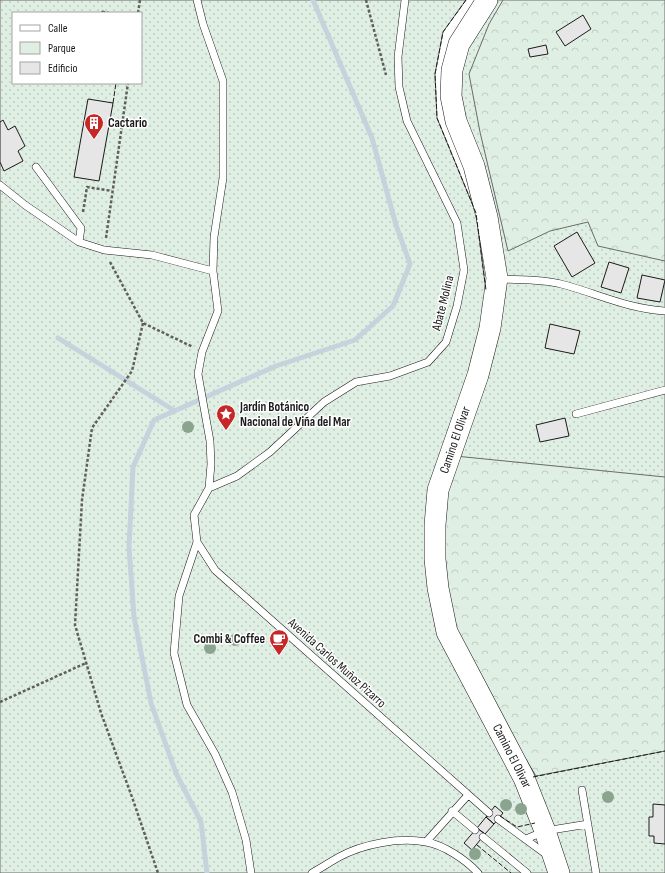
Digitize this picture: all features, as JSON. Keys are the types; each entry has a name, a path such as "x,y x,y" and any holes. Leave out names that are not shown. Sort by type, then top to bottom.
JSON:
{"main road":[{"name":"Camino El Olivar","path":"487,0 459,44 452,70 451,96 456,121 474,166 487,217 497,278 490,328 478,375 438,490 434,525 434,559 447,632 524,778 545,831 557,867"}],"lane":[{"path":"197,0 203,24 223,81 223,178 214,237 213,270 218,311 202,352 198,374 211,456 210,488 194,515 197,542 179,596 174,653 187,705 215,754 232,792 246,840 251,873"},
{"name":"Abate Molina","path":"210,488 237,476 270,452 324,402 356,382 390,376 428,362 446,342 457,306 464,270 457,223 407,121 399,87 398,57 405,0"},
{"path":"36,167 81,228 79,242"},
{"path":"0,185 25,205 79,242 104,250 152,255 213,270"},
{"path":"497,278 559,284 617,302 649,310 665,311"},
{"path":"576,414 665,390"},
{"name":"Avenida Carlos Muñoz Pizarro","path":"197,542 215,570 489,813"},
{"path":"582,790 596,873"},
{"path":"426,842 452,811 468,795"},
{"path":"452,811 475,830"},
{"path":"498,819 526,838 557,867"},
{"path":"526,838 545,831 588,824"},
{"path":"483,837 527,873"},
{"path":"312,873 340,856 370,846 398,842 426,842 444,848 478,873"}],"path":[{"path":"138,12 140,0"},
{"path":"128,84 104,250 143,323 202,352"},
{"path":"81,228 87,187 112,191"},
{"path":"143,323 132,371 92,428 82,500 75,625 101,713 158,873"},
{"path":"0,702 86,663"}],"green space":[{"name":"Jardín Botánico Nacional de Viña del Mar","path":"0,0 466,0 443,32 435,74 437,118 476,213 488,307 470,378 432,483 500,742 551,873 0,873"},
{"path":"491,0 665,0 665,873 563,873 439,527 500,293 461,122 459,64"},
{"path":"503,0 665,0 665,261 598,246 588,222 550,231 508,251 480,132 469,74 489,24"},
{"path":"455,456 665,477 665,751 536,776 486,693 453,630 439,532"}],"building":[{"path":"583,15 591,29 565,46 556,32"},
{"path":"546,45 548,54 530,57 528,49"},
{"name":"Cactario","path":"88,99 113,103 99,181 74,177"},
{"path":"3,120 8,130 15,126 25,146 18,151 23,161 4,171 0,162 0,122"},
{"path":"577,232 595,263 572,277 554,246"},
{"path":"609,262 629,268 621,293 601,287"},
{"path":"642,275 665,280 660,302 637,298"},
{"path":"550,324 580,331 574,354 545,348"},
{"path":"565,418 569,436 540,442 536,425"},
{"path":"653,804 665,805 665,844 654,843 654,836 649,836 649,817 653,817"},
{"path":"495,806 503,813 494,824 486,817"},
{"path":"486,817 494,824 485,834 477,828"},
{"path":"477,828 485,834 472,850 464,843"}],"waterway":[{"path":"207,873 201,822 176,773 151,703 134,617 129,547 133,467 154,420 276,366 355,340 393,306 410,264 396,225 372,138 313,0"},
{"path":"58,338 175,411"}],"fence":[{"path":"466,0 443,32 435,74 437,118 476,213 486,290"},
{"path":"102,12 107,12"},
{"path":"113,103 116,84"},
{"path":"533,777 665,751"},
{"path":"500,816 517,827 535,823"},
{"path":"477,845 511,873"}],"place":[{"name":"Cactario","path":"94,140"},
{"name":"Jardín Botánico Nacional de Viña del Mar","path":"226,431"},
{"name":"Combi & Coffee","path":"279,656"}]}
